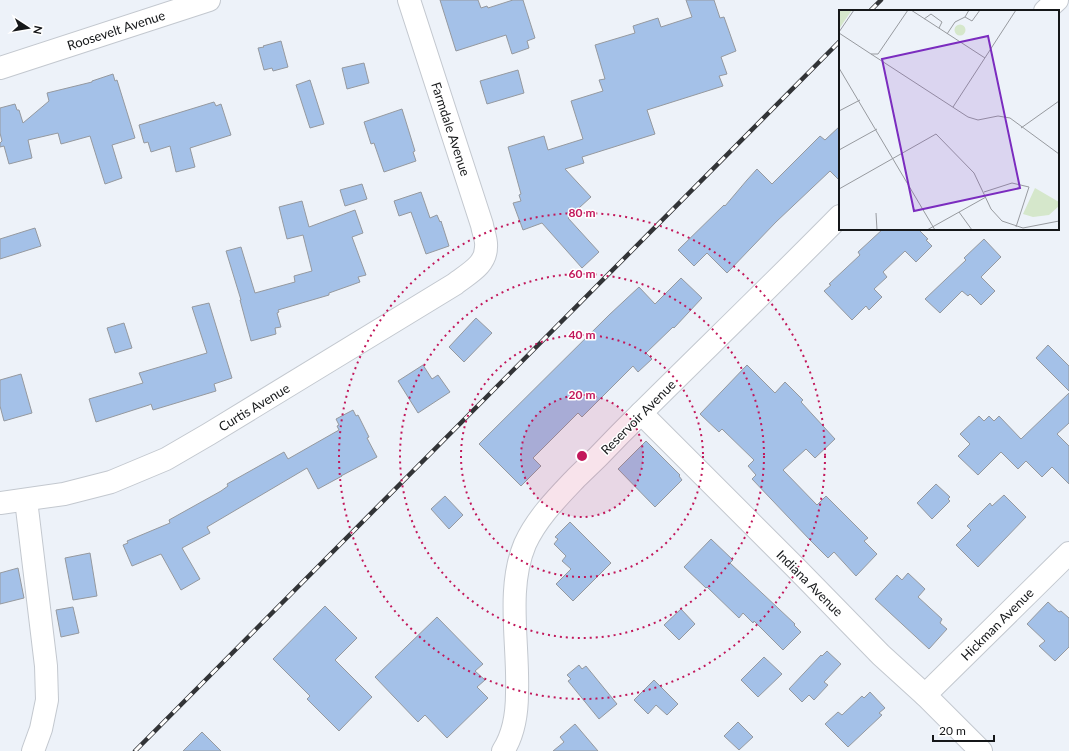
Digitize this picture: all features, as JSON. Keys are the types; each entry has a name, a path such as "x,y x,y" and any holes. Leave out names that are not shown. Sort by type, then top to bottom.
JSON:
{"street":[{"name":"Roosevelt Avenue","path":"0,68 209,0"},
{"name":"Farmdale Avenue","path":"409,0 482,225 487,246 484,258"},
{"path":"1046,10 1056,0"},
{"name":"Reservoir Avenue","path":"504,751 514,724 517,706 518,682 515,602 517,575 519,563 532,529 553,502 839,217"},
{"name":"Curtis Avenue","path":"0,503 64,494 111,482 166,459 455,284 481,264 484,258"},
{"name":"Indiana Avenue","path":"641,413 881,655 925,695 980,751"},
{"path":"26,500 46,666 47,700 41,730 33,751"},
{"name":"Hickman Avenue","path":"925,695 1069,553"}],"building":[{"path":"440,0 478,0 481,8 487,6 488,8 513,0 523,0 535,38 527,41 529,48 512,54 506,35 456,51"},
{"path":"686,0 714,0 720,18 724,17 736,51 721,57 727,74 719,76 723,86 647,110 655,134 582,157 584,163 565,169 591,197 568,218 599,252 582,268 542,223 523,230 513,203 521,201 519,195 521,194 508,147 544,136 548,150 583,139 571,101 603,91 599,80 605,79 595,45 635,33 633,26 658,18 661,27 692,17"},
{"path":"281,41 288,67 273,71 272,68 264,70 258,48"},
{"path":"364,63 369,83 347,89 342,68"},
{"path":"518,70 524,93 487,104 480,81"},
{"path":"113,74 115,81 117,80 135,138 112,145 122,178 105,184 90,136 61,144 58,133 28,140 32,158 9,164 4,146 0,147 0,143 2,141 0,133 0,108 15,104 17,110 19,110 23,123 49,101 47,93 92,82"},
{"path":"310,80 324,124 310,128 296,85"},
{"path":"214,102 216,106 221,104 231,135 190,148 195,167 176,172 170,146 151,152 148,142 144,143 139,125"},
{"path":"402,109 415,151 413,152 416,161 384,172 374,143 371,144 364,122"},
{"path":"839,127 839,180 830,171 776,222 727,273 707,253 694,266 678,250 724,205 725,206 757,169 772,184 820,136 825,140"},
{"path":"362,184 367,199 345,206 340,190"},
{"path":"421,192 430,218 437,215 440,222 441,221 449,246 426,254 411,212 399,216 394,201"},
{"path":"302,201 309,227 355,210 363,233 352,237 366,275 358,277 360,282 329,293 329,295 278,310 279,312 277,313 281,327 275,328 276,334 251,341 241,300 226,251 241,247 255,293 295,282 294,276 312,271 303,235 287,239 279,207"},
{"path":"35,228 41,246 0,259 0,239"},
{"path":"882,230 919,230 928,239 926,240 932,246 916,262 905,251 883,272 887,277 874,289 882,297 869,310 866,306 852,320 824,291 831,285 829,284 860,255 858,252"},
{"path":"984,239 1001,257 981,277 995,291 981,305 970,294 968,296 962,291 940,313 925,299 966,260 964,258"},
{"path":"681,278 702,298 674,328 673,327 646,353 652,359 638,372 633,366 582,417 578,413 533,458 541,466 521,486 479,444 639,287 655,304"},
{"path":"209,303 232,378 214,384 216,391 153,410 151,404 96,422 89,399 143,383 139,373 207,353 192,307"},
{"path":"476,318 492,333 464,362 449,347"},
{"path":"124,323 132,348 115,353 107,328"},
{"path":"1048,345 1069,366 1069,391 1036,358"},
{"path":"423,365 432,379 438,375 450,392 418,413 398,381"},
{"path":"747,365 775,393 785,382 803,400 801,402 835,439 815,458 806,449 783,470 817,505 826,496 868,538 864,541 877,554 856,576 834,552 828,558 810,540 752,479 756,475 748,466 754,460 722,429 719,432 700,414"},
{"path":"21,374 32,413 4,421 0,406 0,380"},
{"path":"1069,393 1069,423 1057,434 1069,446 1069,484 1052,467 1042,477 1026,461 1018,469 1001,452 978,475 958,456 970,444 960,434 979,416 984,421 989,416 994,421 999,416 1021,439"},
{"path":"353,410 356,416 358,415 369,437 367,438 377,457 318,489 307,468 207,527 210,533 182,548 200,579 181,590 161,554 132,566 123,545 128,543 127,541 170,523 169,520 221,491 228,486 227,484 284,452 288,459 339,430 337,426 339,425 336,419"},
{"path":"646,441 680,475 679,476 682,480 655,507 618,469"},
{"path":"936,484 950,497 948,499 950,501 932,519 917,503"},
{"path":"1004,495 1026,517 978,567 956,545 971,530 967,526 990,503 992,506"},
{"path":"445,496 463,515 449,529 431,509"},
{"path":"570,522 611,563 573,601 556,584 571,569 562,561 566,556 554,544 558,539 555,537"},
{"path":"711,539 733,560 730,563 795,624 794,625 801,632 783,650 754,621 753,623 743,613 739,618 684,567"},
{"path":"90,553 97,596 73,600 65,558"},
{"path":"18,568 24,598 0,604 0,573"},
{"path":"908,573 925,589 918,597 942,619 940,623 947,629 929,649 875,599 897,575 902,580"},
{"path":"1048,602 1059,612 1061,611 1069,618 1069,647 1055,661 1039,646 1045,641 1027,624"},
{"path":"325,606 357,638 335,660 372,697 339,731 307,699 310,696 273,659"},
{"path":"73,607 79,633 61,637 56,610"},
{"path":"681,609 695,624 679,640 664,625"},
{"path":"437,617 483,664 475,671 485,680 477,687 488,698 447,738 425,715 418,722 375,677"},
{"path":"827,651 841,664 824,682 828,685 814,700 809,695 802,702 789,689 821,655 822,656"},
{"path":"764,657 782,674 758,697 741,680"},
{"path":"579,665 582,669 586,666 617,704 599,719 568,681 571,679 567,675"},
{"path":"654,680 678,704 667,715 656,705 648,714 634,700"},
{"path":"870,692 885,708 879,713 882,715 848,747 825,724 838,712 842,715 862,696 864,698"},
{"path":"738,722 753,737 739,750 724,736"},
{"path":"575,724 598,751 553,751 564,742 560,737"},
{"path":"202,732 221,751 183,751"}],"railway":[{"path":"871,10 881,0"},
{"path":"135,751 839,42"}]}
